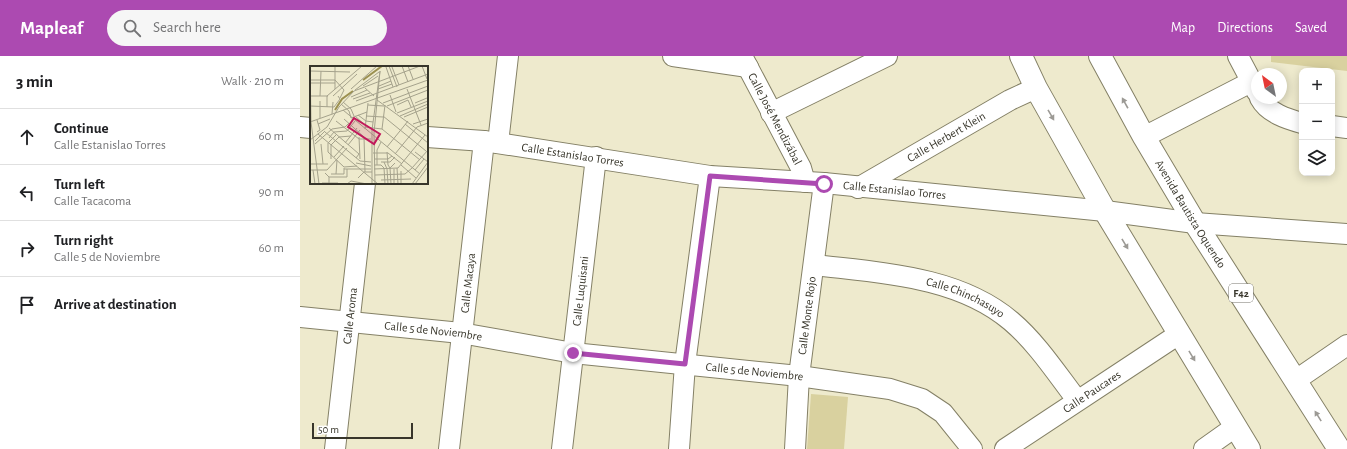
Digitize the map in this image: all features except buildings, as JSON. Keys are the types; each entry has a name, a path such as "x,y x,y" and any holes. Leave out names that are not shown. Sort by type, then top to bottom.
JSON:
{"main road":[{"path":"1021,56 1036,88 1105,211 1249,449"},
{"name":"Avenida Bautista Oquendo","path":"1100,56 1144,137 1195,222 1339,449"}],"street":[{"name":"Calle Macaya","path":"449,449 461,334 491,142 508,56"},
{"path":"673,56 745,62"},
{"path":"771,113 887,56"},
{"path":"1238,56 1251,81"},
{"name":"Calle José Mendizábal","path":"745,62 771,113 802,168 814,183"},
{"name":"Calle Herbert Klein","path":"858,188 1010,100 1036,88"},
{"path":"1144,137 1251,93"},
{"path":"1264,104 1274,112 1299,122"},
{"path":"300,126 310,128"},
{"path":"1335,126 1347,128"},
{"name":"Calle Estanislao Torres","path":"428,137 491,142 596,157 710,176 814,183 1105,211 1195,222 1347,234"},
{"name":"Calle Luquisani","path":"562,449 596,157"},
{"path":"679,449 685,364 710,176"},
{"name":"Calle Monte Rojo","path":"795,449 799,376 815,265 814,183"},
{"name":"Calle Aroma","path":"335,449 365,184"},
{"name":"Calle Chinchasuyo","path":"815,265 899,275 942,285 980,300 1011,321 1025,335 1077,400"},
{"name":"Calle 5 de Noviembre","path":"300,317 461,334 573,353 799,376 890,389 922,399 943,413 972,449"},
{"name":"Calle Paucares","path":"1005,449 1179,334"},
{"path":"1296,380 1347,345"},
{"path":"1204,449 1235,427"}],"shaded area":[{"path":"1271,56 1347,56 1347,71 1335,70 1335,68 1322,68 1271,62"},
{"path":"811,394 848,397 844,449 807,449"}],"route":[{"path":"573,353 685,364 710,176 824,184"}]}
